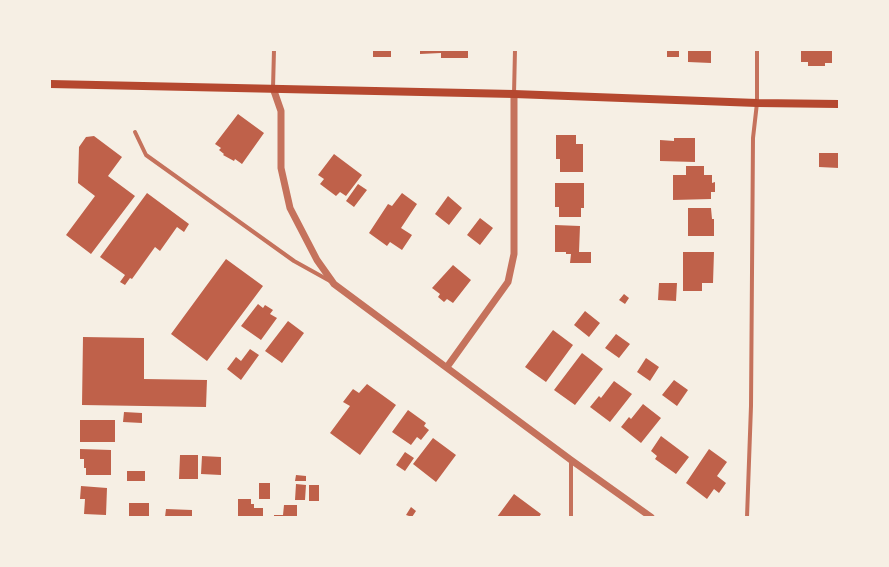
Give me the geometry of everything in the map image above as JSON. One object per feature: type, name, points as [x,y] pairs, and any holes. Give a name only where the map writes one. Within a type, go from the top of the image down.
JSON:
[{"type":"main road","points":[[50,84],[514,94],[757,103],[839,104]]},
{"type":"street","points":[[274,50],[273,88],[281,111],[281,168],[290,208],[316,260],[334,284]]},
{"type":"street","points":[[447,367],[508,282],[514,254],[515,50]]},
{"type":"street","points":[[747,517],[751,406],[753,138],[757,103],[757,50]]},
{"type":"street","points":[[135,132],[146,155],[294,261],[334,284],[571,460],[651,517]]},
{"type":"street","points":[[571,460],[571,517]]},
{"type":"building","points":[[373,50],[391,50],[391,57],[373,57]]},
{"type":"building","points":[[420,50],[468,50],[468,58],[441,58],[441,53],[420,54]]},
{"type":"building","points":[[667,50],[679,50],[679,57],[667,57]]},
{"type":"building","points":[[688,50],[711,50],[711,63],[688,62]]},
{"type":"building","points":[[801,50],[832,50],[832,63],[825,63],[825,66],[808,66],[808,62],[801,62]]},
{"type":"building","points":[[238,114],[264,133],[242,164],[235,159],[234,161],[223,155],[224,154],[219,150],[221,148],[215,144]]},
{"type":"building","points":[[556,135],[576,135],[576,144],[583,144],[583,172],[560,172],[560,159],[556,159]]},
{"type":"building","points":[[94,136],[122,157],[108,176],[135,196],[91,254],[66,235],[95,196],[78,183],[79,147],[86,137]]},
{"type":"building","points":[[674,138],[695,138],[695,162],[660,161],[660,140],[674,141]]},
{"type":"building","points":[[819,153],[839,153],[839,168],[819,167]]},
{"type":"building","points":[[334,154],[362,175],[346,196],[340,192],[336,196],[320,184],[324,179],[318,175]]},
{"type":"building","points":[[686,166],[704,166],[704,175],[712,175],[712,183],[715,182],[715,192],[711,192],[711,199],[673,200],[673,175],[686,175]]},
{"type":"building","points":[[555,183],[584,183],[584,208],[581,208],[581,217],[559,217],[559,207],[555,207]]},
{"type":"building","points":[[358,184],[367,190],[354,207],[346,201]]},
{"type":"building","points":[[147,193],[189,224],[184,232],[177,227],[160,251],[155,247],[132,279],[130,278],[125,285],[120,282],[125,275],[100,257]]},
{"type":"building","points":[[402,193],[417,204],[401,228],[412,235],[402,250],[390,242],[387,246],[369,233],[388,204],[392,206]]},
{"type":"building","points":[[448,196],[462,208],[449,225],[435,214]]},
{"type":"building","points":[[688,208],[711,208],[712,219],[714,219],[714,236],[688,236]]},
{"type":"building","points":[[480,218],[493,228],[480,245],[467,235]]},
{"type":"building","points":[[555,225],[580,226],[579,252],[591,252],[591,263],[570,263],[571,254],[566,254],[566,252],[555,252]]},
{"type":"building","points":[[683,252],[714,252],[713,283],[702,283],[702,291],[683,291]]},
{"type":"building","points":[[226,259],[263,286],[207,361],[171,334]]},
{"type":"building","points":[[453,265],[471,280],[453,303],[447,299],[444,302],[438,297],[440,294],[432,288]]},
{"type":"building","points":[[659,283],[677,283],[676,301],[658,300]]},
{"type":"building","points":[[624,294],[629,298],[625,304],[619,300]]},
{"type":"building","points":[[258,304],[263,308],[265,305],[273,310],[270,314],[277,318],[261,340],[241,326]]},
{"type":"building","points":[[585,311],[600,323],[589,337],[574,325]]},
{"type":"building","points":[[288,321],[304,333],[282,363],[265,351]]},
{"type":"building","points":[[553,330],[573,345],[546,382],[525,367]]},
{"type":"building","points":[[616,334],[630,344],[619,358],[605,348]]},
{"type":"building","points":[[83,337],[144,338],[144,379],[207,380],[206,407],[82,405]]},
{"type":"building","points":[[250,349],[259,355],[241,380],[227,369],[236,357],[241,361]]},
{"type":"building","points":[[582,353],[603,369],[575,405],[554,390]]},
{"type":"building","points":[[646,358],[659,367],[650,381],[637,372]]},
{"type":"building","points":[[674,380],[688,390],[677,406],[662,395]]},
{"type":"building","points":[[614,381],[632,394],[610,422],[590,407],[599,396],[601,398]]},
{"type":"building","points":[[367,384],[396,405],[360,455],[330,433],[350,406],[343,402],[353,389],[359,393]]},
{"type":"building","points":[[643,404],[661,418],[641,443],[621,427],[629,417],[631,419]]},
{"type":"building","points":[[408,410],[426,423],[424,426],[429,430],[421,440],[417,437],[411,445],[392,432]]},
{"type":"building","points":[[124,412],[142,413],[142,423],[123,422]]},
{"type":"building","points":[[80,420],[115,420],[115,442],[80,442]]},
{"type":"building","points":[[661,436],[689,457],[676,474],[655,459],[657,456],[651,451]]},
{"type":"building","points":[[433,438],[456,455],[436,482],[413,464]]},
{"type":"building","points":[[80,449],[111,450],[111,475],[86,475],[84,459],[80,459]]},
{"type":"building","points":[[709,449],[727,462],[717,476],[726,483],[719,493],[714,489],[707,499],[686,483]]},
{"type":"building","points":[[405,452],[414,458],[405,471],[396,465]]},
{"type":"building","points":[[180,455],[198,455],[198,479],[179,479]]},
{"type":"building","points":[[202,456],[221,457],[221,475],[201,474]]},
{"type":"building","points":[[127,471],[145,471],[145,481],[127,481]]},
{"type":"building","points":[[296,475],[306,476],[306,481],[295,481]]},
{"type":"building","points":[[259,483],[270,483],[270,499],[259,499]]},
{"type":"building","points":[[296,484],[306,485],[305,500],[295,500]]},
{"type":"building","points":[[309,485],[319,485],[319,501],[309,501]]},
{"type":"building","points":[[81,486],[107,488],[106,515],[84,514],[85,499],[80,499]]},
{"type":"building","points":[[514,494],[541,514],[539,517],[497,517]]},
{"type":"building","points":[[238,499],[251,499],[251,504],[254,504],[254,508],[263,508],[263,517],[238,517]]},
{"type":"building","points":[[129,503],[149,503],[149,517],[129,517]]},
{"type":"building","points":[[284,505],[297,505],[297,517],[274,517],[274,515],[283,515]]},
{"type":"building","points":[[411,507],[416,511],[412,517],[406,515]]},
{"type":"building","points":[[166,509],[192,510],[192,517],[165,517]]}]
